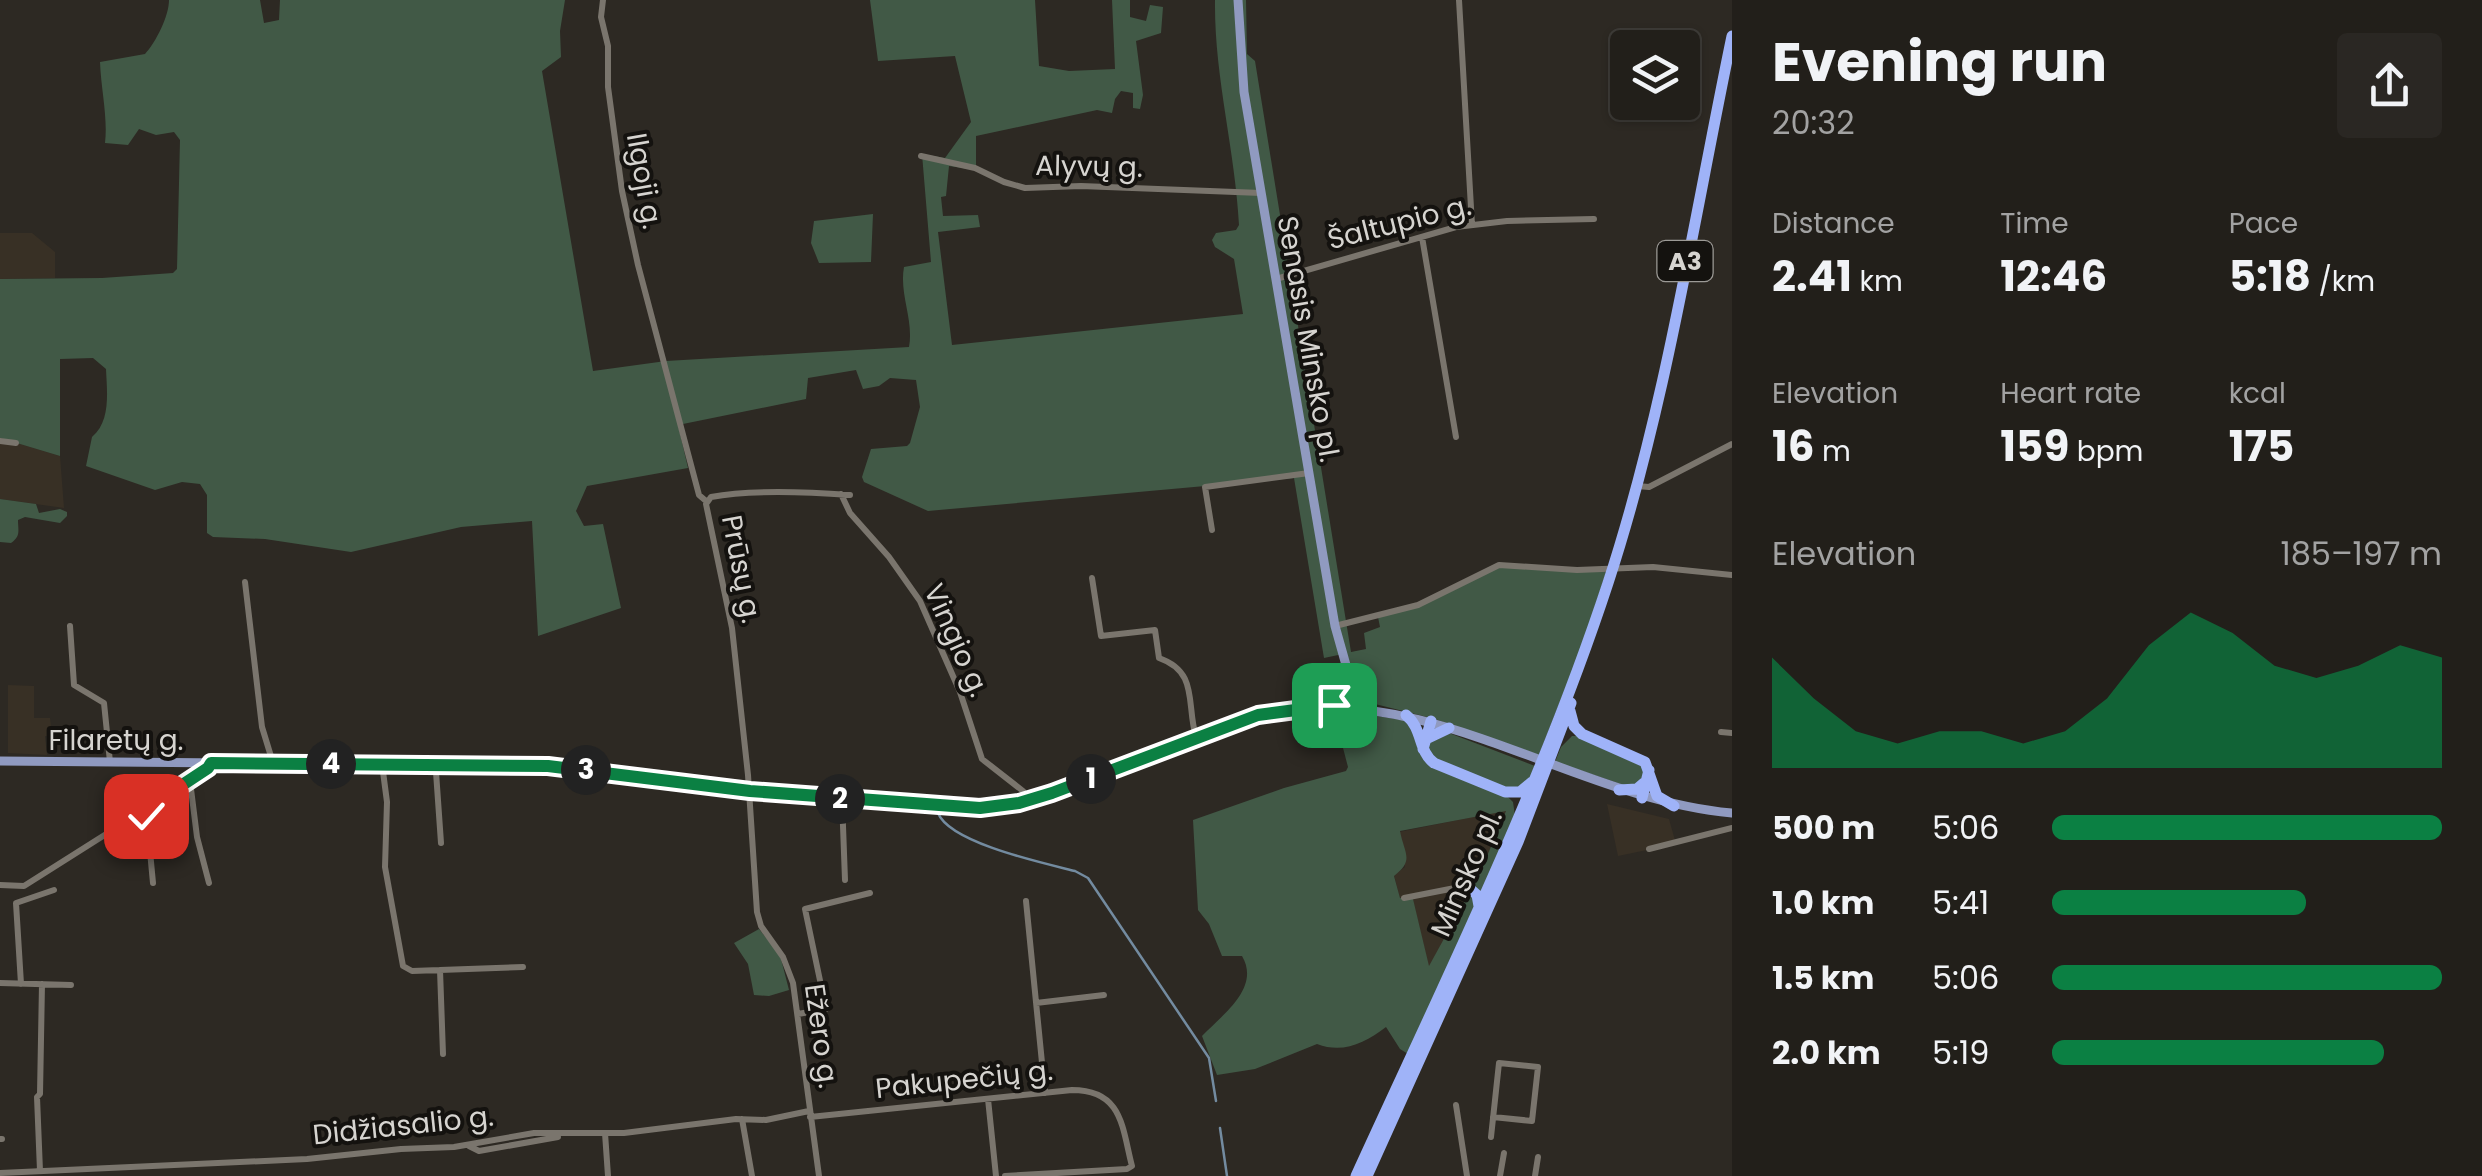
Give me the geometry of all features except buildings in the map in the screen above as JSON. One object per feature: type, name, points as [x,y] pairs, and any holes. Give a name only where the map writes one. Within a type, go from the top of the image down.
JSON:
[{"type":"highway","name":"Minsko pl.","points":[[1368,1176],[1518,842],[1570,706],[1636,486],[1732,36]]},
{"type":"highway","name":"Minsko pl.","points":[[1356,1176],[1518,817],[1608,584]]},
{"type":"highway","points":[[1570,706],[1572,721],[1582,734],[1634,754],[1644,762],[1657,796],[1674,806]]},
{"type":"highway","points":[[1406,715],[1418,727],[1434,763],[1505,792],[1516,802],[1518,817]]},
{"type":"highway","points":[[1425,743],[1431,722]]},
{"type":"highway","points":[[1425,743],[1449,728]]},
{"type":"highway","points":[[1556,749],[1567,737],[1582,734]]},
{"type":"highway","points":[[1619,790],[1637,788],[1648,776]]},
{"type":"highway","points":[[1642,798],[1648,776]]},
{"type":"highway","points":[[1505,792],[1520,792],[1532,782]]},
{"type":"highway","points":[[1467,886],[1490,880]]},
{"type":"highway","points":[[1467,886],[1476,892],[1479,906]]},
{"type":"main road","name":"Senasis Minsko pl.","points":[[1238,0],[1240,62],[1335,626],[1354,707]]},
{"type":"main road","points":[[1328,707],[1345,700],[1351,689],[1375,709]]},
{"type":"main road","name":"Filaretų g.","points":[[0,761],[548,766],[750,791],[966,809],[1030,800],[1258,715],[1354,707],[1431,722],[1642,798],[1732,814]]},
{"type":"street","name":"Ilgoji g.","points":[[603,0],[608,87],[622,191],[693,476],[699,495],[706,501]]},
{"type":"street","points":[[1459,0],[1472,224]]},
{"type":"street","name":"Alyvų g.","points":[[921,156],[974,168],[1025,188],[1081,186],[1262,193]]},
{"type":"street","name":"Šaltupio g.","points":[[1276,279],[1472,224],[1594,219]]},
{"type":"street","points":[[1422,237],[1456,437]]},
{"type":"street","points":[[0,441],[16,444]]},
{"type":"street","points":[[1636,486],[1648,487],[1732,444]]},
{"type":"street","points":[[1212,530],[1205,487],[1309,473]]},
{"type":"street","name":"Prūsų g.","points":[[750,791],[732,628],[706,501],[736,494],[850,495]]},
{"type":"street","name":"Vingio g.","points":[[841,494],[850,513],[920,602],[960,692],[982,759],[1023,790],[1030,800]]},
{"type":"street","points":[[1335,626],[1418,605],[1495,566],[1653,567],[1732,576]]},
{"type":"street","points":[[1092,578],[1100,635],[1155,630],[1159,658],[1175,664],[1187,684],[1196,738]]},
{"type":"street","points":[[245,582],[260,716],[273,764]]},
{"type":"street","points":[[70,626],[74,685],[104,703],[110,762]]},
{"type":"street","points":[[1721,732],[1732,733]]},
{"type":"street","points":[[0,885],[24,886],[211,763]]},
{"type":"street","points":[[382,764],[387,802],[385,867],[402,963],[407,970],[523,967]]},
{"type":"street","points":[[442,842],[436,772],[443,770],[444,765]]},
{"type":"street","points":[[190,780],[197,838],[209,883]]},
{"type":"street","name":"Ežero g.","points":[[750,791],[758,918],[779,948],[790,973],[820,1176]]},
{"type":"street","points":[[842,799],[845,880]]},
{"type":"street","points":[[146,809],[154,883]]},
{"type":"street","points":[[1649,849],[1732,828]]},
{"type":"street","points":[[1404,898],[1467,886]]},
{"type":"street","points":[[16,887],[20,984]]},
{"type":"street","points":[[16,904],[54,890]]},
{"type":"street","points":[[798,1014],[826,1008],[805,909],[870,893]]},
{"type":"street","points":[[1026,900],[1044,1093]]},
{"type":"street","points":[[440,970],[443,1054]]},
{"type":"street","points":[[0,984],[72,985]]},
{"type":"street","points":[[42,984],[37,1098],[43,1173]]},
{"type":"street","points":[[1036,1003],[1104,996]]},
{"type":"street","points":[[1492,1137],[1499,1063],[1538,1067],[1532,1122],[1494,1117]]},
{"type":"street","name":"Pakupečių g.","points":[[810,1114],[1081,1090],[1108,1100],[1115,1107],[1125,1132],[1130,1166],[1005,1176]]},
{"type":"street","points":[[988,1099],[996,1176]]},
{"type":"street","points":[[1456,1105],[1467,1176]]},
{"type":"street","name":"Didžiasalio g.","points":[[0,1173],[308,1159],[469,1145],[534,1133],[606,1134],[810,1114]]},
{"type":"street","points":[[742,1119],[752,1176]]},
{"type":"street","points":[[606,1134],[608,1176]]},
{"type":"street","points":[[1500,1176],[1504,1153]]},
{"type":"street","points":[[1536,1176],[1538,1156]]},
{"type":"shaded area","points":[[0,233],[32,233],[55,252],[55,278],[0,279]]},
{"type":"shaded area","points":[[0,438],[60,456],[64,508],[0,499]]},
{"type":"shaded area","points":[[8,685],[34,686],[34,718],[50,718],[52,736],[45,736],[47,755],[8,753]]},
{"type":"shaded area","points":[[1607,804],[1669,819],[1676,844],[1618,856]]},
{"type":"shaded area","points":[[1507,810],[1479,875],[1429,968],[1413,900],[1400,899],[1394,875],[1405,867],[1399,832]]},
{"type":"green space","points":[[169,0],[260,0],[264,23],[279,20],[280,0],[565,0],[561,57],[542,71],[593,371],[666,361],[909,347],[904,267],[931,262],[922,154],[945,158],[971,122],[955,56],[878,61],[870,0],[1035,0],[1039,66],[1069,71],[1115,69],[1112,0],[1130,0],[1130,17],[1146,21],[1150,5],[1163,7],[1161,33],[1136,41],[1143,95],[1140,109],[1133,108],[1133,93],[1121,91],[1112,113],[1097,110],[976,136],[976,170],[949,166],[946,196],[941,197],[943,216],[978,215],[980,227],[938,232],[952,345],[1243,314],[1234,259],[1215,247],[1212,240],[1216,233],[1236,230],[1239,225],[1218,57],[1215,0],[1246,0],[1247,54],[1255,61],[1351,652],[1366,649],[1364,633],[1380,627],[1378,617],[1409,609],[1502,566],[1606,572],[1539,755],[1435,719],[1363,701],[1343,654],[1324,658],[1294,478],[928,511],[864,482],[871,449],[910,443],[920,407],[916,380],[890,378],[879,386],[863,389],[856,370],[808,378],[806,399],[678,425],[688,468],[587,486],[576,511],[584,526],[603,524],[621,608],[538,636],[532,521],[461,527],[351,552],[265,539],[213,537],[207,533],[207,495],[200,484],[182,482],[155,490],[86,466],[92,437],[102,423],[106,406],[106,369],[93,358],[60,359],[60,456],[0,438],[0,279],[102,278],[173,273],[177,269],[180,140],[174,132],[156,135],[139,129],[128,145],[105,143],[100,62],[145,54],[161,28]]},
{"type":"green space","points":[[873,214],[871,262],[819,263],[811,243],[814,221]]},
{"type":"green space","points":[[0,499],[36,504],[39,513],[60,509],[67,516],[60,523],[25,517],[18,520],[18,533],[11,543],[0,542]]},
{"type":"green space","points":[[1344,711],[1409,721],[1423,757],[1507,796],[1513,802],[1515,816],[1408,1054],[1400,1049],[1386,1027],[1353,1045],[1336,1048],[1317,1044],[1255,1069],[1217,1075],[1202,1036],[1237,1000],[1247,979],[1247,968],[1242,956],[1222,956],[1209,924],[1198,910],[1193,820],[1346,771],[1337,725]],"holes":[[[1506,811],[1479,875],[1429,966],[1413,899],[1400,898],[1394,876],[1406,861],[1400,831]]]},
{"type":"green space","points":[[1449,733],[1535,766],[1529,782],[1517,791],[1441,764],[1428,754],[1428,739]]},
{"type":"green space","points":[[1572,736],[1581,736],[1642,764],[1646,773],[1633,788],[1555,762],[1561,747]]},
{"type":"green space","points":[[759,929],[780,955],[789,990],[769,996],[754,995],[748,964],[734,943]]},
{"type":"waterway","points":[[938,813],[946,824],[978,842],[1088,878],[1209,1058],[1216,1101]]},
{"type":"waterway","points":[[1220,1128],[1227,1176]]},
{"type":"route","points":[[146,816],[146,809],[211,763],[548,766],[750,791],[953,808],[994,807],[1052,793],[1258,715],[1334,705]]}]
